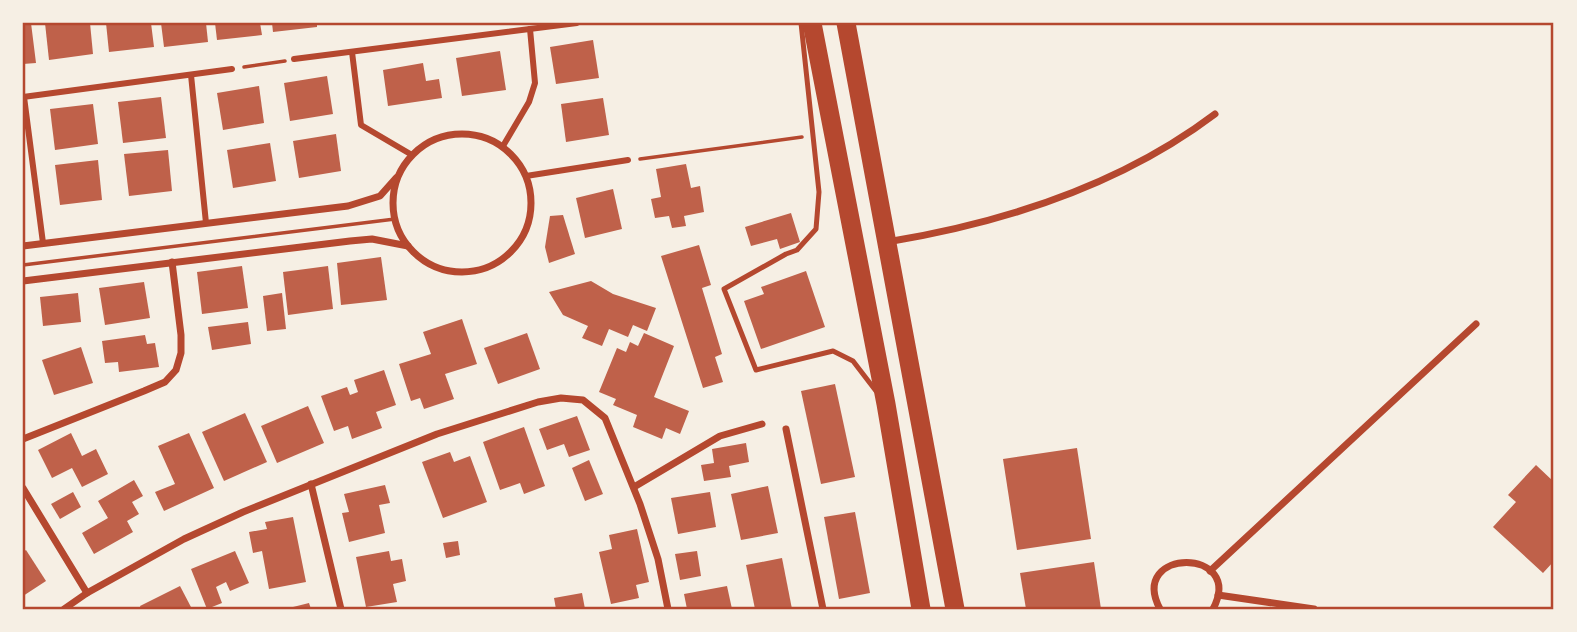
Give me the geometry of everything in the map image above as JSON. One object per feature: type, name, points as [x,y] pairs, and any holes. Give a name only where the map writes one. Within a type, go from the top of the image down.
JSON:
[{"type":"highway","points":[[812,23],[886,404],[921,609]]},
{"type":"highway","points":[[846,23],[955,609]]},
{"type":"street","points":[[294,59],[577,23]]},
{"type":"street","points":[[503,146],[529,102],[535,83],[530,29]]},
{"type":"street","points":[[352,52],[362,125],[412,155]]},
{"type":"street","points":[[43,243],[23,97],[232,69]]},
{"type":"street","points":[[191,75],[206,223]]},
{"type":"street","points":[[887,242],[964,227],[1063,195],[1156,153],[1186,136],[1215,114]]},
{"type":"street","points":[[23,246],[367,202],[380,196],[412,155],[431,141],[455,134],[481,136],[503,146],[520,163],[530,185],[532,209],[526,231],[513,251],[494,265],[470,272],[449,271],[426,262],[408,246],[395,219],[393,198],[398,175]]},
{"type":"street","points":[[526,176],[628,160]]},
{"type":"street","points":[[23,281],[372,239],[408,246]]},
{"type":"street","points":[[23,439],[165,382],[176,370],[181,353],[181,335],[172,262]]},
{"type":"street","points":[[1210,571],[1476,324]]},
{"type":"street","points":[[64,609],[87,593],[184,539],[311,484],[437,434],[538,402],[561,398],[583,400],[605,418],[634,487],[658,559],[668,609]]},
{"type":"street","points":[[634,487],[720,436],[762,424]]},
{"type":"street","points":[[786,429],[823,609]]},
{"type":"street","points":[[311,484],[341,609]]},
{"type":"street","points":[[23,488],[87,593]]},
{"type":"street","points":[[1160,609],[1155,590],[1160,575],[1175,563],[1190,561],[1210,571],[1216,580],[1218,595],[1213,609]]},
{"type":"street","points":[[1218,595],[1314,609]]},
{"type":"lane","points":[[801,23],[819,192],[816,229],[797,250],[724,289],[755,370],[833,351],[853,361],[886,404]]},
{"type":"path","points":[[232,69],[294,59]]},
{"type":"path","points":[[628,160],[813,135]]},
{"type":"path","points":[[23,265],[395,219]]},
{"type":"building","points":[[23,23],[31,23],[36,63],[23,64]]},
{"type":"building","points":[[45,23],[90,23],[93,54],[49,60]]},
{"type":"building","points":[[106,23],[151,23],[154,47],[109,52]]},
{"type":"building","points":[[161,23],[206,23],[208,42],[164,47]]},
{"type":"building","points":[[215,23],[260,23],[262,35],[217,40]]},
{"type":"building","points":[[272,23],[317,23],[317,27],[273,32]]},
{"type":"building","points":[[593,40],[599,78],[556,84],[550,47]]},
{"type":"building","points":[[500,51],[506,90],[462,96],[456,58]]},
{"type":"building","points":[[423,63],[426,81],[439,79],[442,98],[388,106],[383,70]]},
{"type":"building","points":[[327,76],[333,114],[290,121],[284,83]]},
{"type":"building","points":[[259,86],[264,123],[223,130],[217,93]]},
{"type":"building","points":[[161,97],[166,138],[123,143],[118,102]]},
{"type":"building","points":[[603,98],[609,135],[566,142],[561,104]]},
{"type":"building","points":[[93,104],[98,144],[55,150],[50,109]]},
{"type":"building","points":[[336,134],[341,171],[299,178],[293,141]]},
{"type":"building","points":[[270,143],[276,181],[233,188],[227,150]]},
{"type":"building","points":[[168,150],[172,191],[129,196],[124,154]]},
{"type":"building","points":[[98,160],[102,200],[60,205],[55,165]]},
{"type":"building","points":[[686,164],[691,188],[700,186],[704,212],[684,216],[686,226],[672,228],[669,216],[655,218],[651,199],[661,197],[656,169]]},
{"type":"building","points":[[613,189],[622,229],[585,238],[576,198]]},
{"type":"building","points":[[791,213],[800,242],[780,249],[777,239],[751,246],[745,227]]},
{"type":"building","points":[[563,215],[575,254],[549,263],[545,247],[550,216]]},
{"type":"building","points":[[699,245],[711,285],[702,288],[722,354],[715,357],[723,382],[703,388],[661,256]]},
{"type":"building","points":[[381,257],[387,300],[341,305],[337,263]]},
{"type":"building","points":[[242,266],[248,308],[202,314],[197,272]]},
{"type":"building","points":[[328,266],[333,309],[288,315],[283,272]]},
{"type":"building","points":[[806,271],[825,327],[761,349],[744,301],[764,294],[761,287]]},
{"type":"building","points":[[591,281],[613,294],[656,308],[647,331],[633,325],[628,337],[609,329],[602,346],[582,338],[588,326],[563,315],[549,292]]},
{"type":"building","points":[[144,282],[150,318],[105,325],[99,288]]},
{"type":"building","points":[[78,293],[81,322],[43,326],[40,297]]},
{"type":"building","points":[[282,293],[286,329],[267,331],[263,296]]},
{"type":"building","points":[[462,319],[477,364],[445,374],[454,399],[424,409],[420,398],[411,401],[399,364],[431,354],[423,332]]},
{"type":"building","points":[[248,322],[251,344],[212,350],[208,327]]},
{"type":"building","points":[[527,333],[540,369],[498,384],[484,348]]},
{"type":"building","points":[[644,333],[674,346],[654,397],[689,411],[680,434],[666,428],[662,439],[633,427],[637,415],[613,405],[616,399],[599,392],[617,348],[626,352],[630,342],[638,346]]},
{"type":"building","points":[[145,335],[147,344],[155,343],[159,367],[119,372],[118,362],[105,363],[102,341]]},
{"type":"building","points":[[81,347],[93,383],[54,395],[42,360]]},
{"type":"building","points":[[384,370],[396,405],[376,412],[382,428],[352,439],[348,426],[334,431],[321,396],[347,387],[350,395],[358,392],[354,380]]},
{"type":"building","points":[[835,384],[855,477],[821,484],[801,391]]},
{"type":"building","points":[[308,406],[324,443],[277,463],[261,426]]},
{"type":"building","points":[[245,413],[267,462],[224,481],[202,432]]},
{"type":"building","points":[[577,416],[590,450],[569,457],[564,444],[547,450],[539,429]]},
{"type":"building","points":[[524,427],[545,486],[524,494],[520,483],[500,490],[483,442]]},
{"type":"building","points":[[71,433],[82,456],[96,449],[108,474],[82,487],[72,468],[52,478],[38,450]]},
{"type":"building","points":[[189,433],[214,488],[164,511],[155,492],[175,484],[158,446]]},
{"type":"building","points":[[746,443],[749,462],[729,466],[731,477],[704,481],[701,465],[714,463],[712,449]]},
{"type":"building","points":[[1077,448],[1091,539],[1017,550],[1003,459]]},
{"type":"building","points":[[450,452],[454,462],[470,456],[487,502],[443,518],[422,462]]},
{"type":"building","points":[[589,460],[603,494],[585,501],[572,468]]},
{"type":"building","points":[[1536,465],[1554,482],[1554,561],[1543,573],[1493,527],[1516,502],[1508,495]]},
{"type":"building","points":[[134,480],[143,496],[132,502],[139,514],[127,521],[133,532],[94,554],[82,533],[108,518],[98,501]]},
{"type":"building","points":[[385,485],[390,503],[379,505],[385,533],[349,542],[342,513],[349,512],[344,494]]},
{"type":"building","points":[[768,486],[778,533],[741,540],[731,494]]},
{"type":"building","points":[[73,492],[81,507],[60,519],[51,504]]},
{"type":"building","points":[[710,492],[716,527],[678,534],[671,498]]},
{"type":"building","points":[[855,512],[870,593],[839,599],[824,517]]},
{"type":"building","points":[[293,517],[306,582],[269,589],[262,551],[253,553],[249,532],[267,529],[265,522]]},
{"type":"building","points":[[637,529],[649,582],[636,585],[639,598],[611,604],[599,552],[612,549],[609,535]]},
{"type":"building","points":[[458,541],[460,555],[446,558],[443,543]]},
{"type":"building","points":[[26,550],[46,581],[23,596],[23,552]]},
{"type":"building","points":[[235,551],[249,583],[230,591],[226,582],[216,587],[222,603],[207,609],[191,569]]},
{"type":"building","points":[[389,551],[391,561],[402,559],[406,581],[393,584],[397,602],[366,607],[356,557]]},
{"type":"building","points":[[697,551],[701,576],[680,580],[675,554]]},
{"type":"building","points":[[782,558],[792,609],[755,609],[746,565]]},
{"type":"building","points":[[1094,562],[1101,609],[1026,609],[1020,573]]},
{"type":"building","points":[[180,586],[192,609],[141,609],[140,606]]},
{"type":"building","points":[[727,586],[732,609],[687,609],[684,594]]},
{"type":"building","points":[[582,593],[585,609],[556,609],[554,598]]},
{"type":"building","points":[[309,603],[311,609],[289,609],[289,608]]}]
